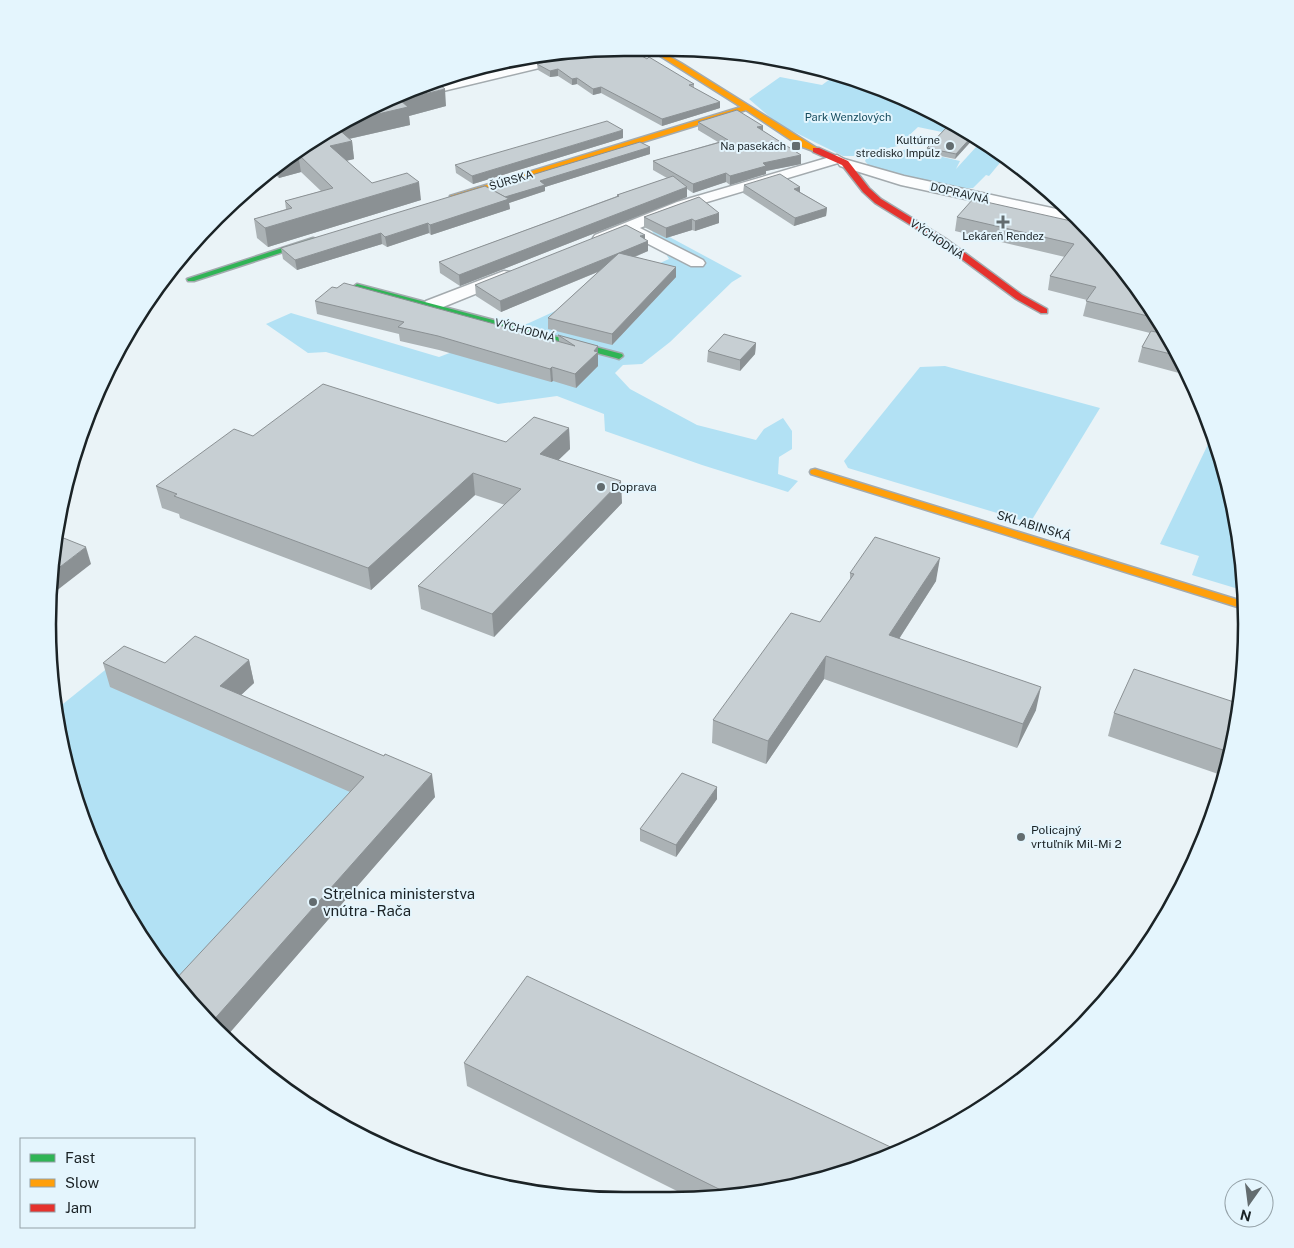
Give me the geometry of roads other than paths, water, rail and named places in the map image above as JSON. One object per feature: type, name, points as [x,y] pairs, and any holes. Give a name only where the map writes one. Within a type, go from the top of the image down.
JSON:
[{"type":"street","name":"VÝCHODNÁ","points":[[665,56],[802,144],[841,161],[878,201],[942,241],[1019,297],[1044,311]]},
{"type":"street","points":[[430,90],[554,61]]},
{"type":"street","name":"ŠÚRSKA","points":[[440,202],[745,108]]},
{"type":"street","points":[[585,244],[682,205],[841,161]]},
{"type":"street","name":"DOPRAVNÁ","points":[[841,161],[901,180],[1063,215]]},
{"type":"street","points":[[627,227],[697,263]]},
{"type":"street","points":[[191,279],[325,238]]},
{"type":"street","points":[[432,305],[515,272]]},
{"type":"street","name":"VÝCHODNÁ","points":[[358,287],[432,305],[619,356]]},
{"type":"street","name":"SKLABINSKÁ","points":[[815,472],[1237,604]]},
{"type":"place","name":"Na pasekách","points":[[796,146]]},
{"type":"place","name":"Kultúrne stredisko Impulz","points":[[950,146]]},
{"type":"place","name":"Lekáreň Rendez","points":[[1003,222]]},
{"type":"place","name":"Doprava","points":[[601,487]]},
{"type":"place","name":"Policajný vrtuľník Mil-Mi 2","points":[[1021,837]]},
{"type":"place","name":"Strelnica ministerstva vnútra - Rača","points":[[313,902]]},
{"type":"park label","name":"Park Wenzlových","points":[[848,117]]}]
